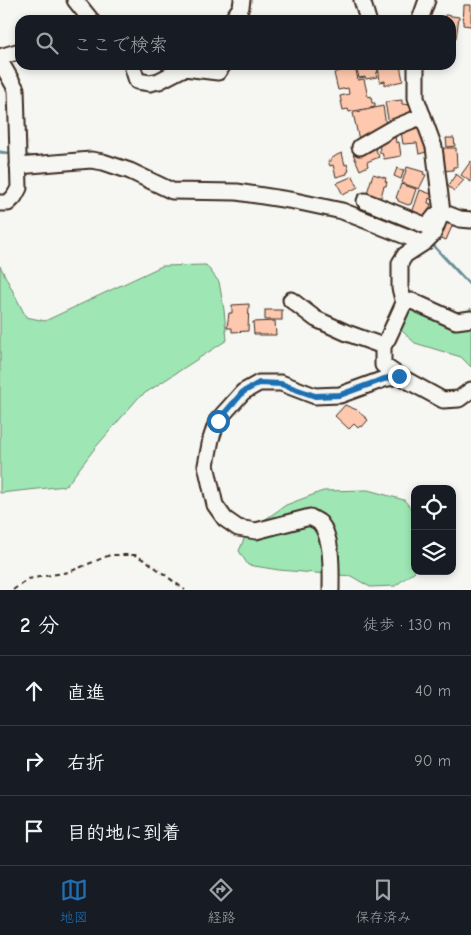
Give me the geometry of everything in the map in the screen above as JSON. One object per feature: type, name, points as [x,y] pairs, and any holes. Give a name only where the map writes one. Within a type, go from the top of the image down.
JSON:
[{"type":"street","points":[[75,0],[87,15]]},
{"type":"street","points":[[235,15],[241,7],[242,0]]},
{"type":"street","points":[[362,0],[366,15]]},
{"type":"street","points":[[422,15],[427,0]]},
{"type":"street","points":[[0,57],[15,52]]},
{"type":"street","points":[[0,61],[16,89],[19,188],[8,204],[0,203]]},
{"type":"street","points":[[134,70],[137,81],[150,82],[159,81],[180,70]]},
{"type":"street","points":[[201,70],[218,72],[219,70]]},
{"type":"street","points":[[416,70],[416,98],[434,147],[442,214],[427,240],[406,255],[400,263],[400,288],[404,303],[383,346],[383,365],[443,400],[459,399],[471,390]]},
{"type":"street","points":[[360,146],[393,128],[423,116]]},
{"type":"street","points":[[18,159],[91,160],[102,162],[130,171],[172,191],[236,192],[295,201],[342,211],[427,240]]},
{"type":"street","points":[[365,201],[427,226],[436,215],[442,214],[471,220]]},
{"type":"street","points":[[291,300],[316,318],[347,333],[383,346]]},
{"type":"street","points":[[404,303],[412,301],[456,321],[471,320]]},
{"type":"street","points":[[331,590],[327,535],[320,522],[310,517],[256,531],[238,528],[225,519],[215,505],[206,465],[210,439],[218,421],[229,406],[243,392],[259,383],[281,384],[315,396],[340,395],[384,379],[399,376]]},
{"type":"path","points":[[13,590],[28,579],[69,572],[110,555],[135,555],[148,562],[186,590]]},
{"type":"green space","points":[[206,265],[219,282],[227,340],[139,397],[95,448],[66,486],[0,493],[0,266],[26,317],[45,321],[162,266]]},
{"type":"green space","points":[[416,307],[453,322],[471,308],[471,367],[461,357],[415,343],[399,328],[405,311]]},
{"type":"green space","points":[[368,490],[404,500],[411,508],[411,574],[395,586],[370,587],[351,576],[279,570],[248,565],[239,551],[247,532],[286,505],[323,491]]},
{"type":"building","points":[[464,5],[471,5],[471,26],[463,25]]},
{"type":"building","points":[[456,17],[459,17],[456,38]]},
{"type":"building","points":[[343,70],[356,70],[358,80],[364,79],[368,97],[371,96],[375,107],[349,112],[348,109],[343,110],[340,96],[349,94],[348,88],[338,90],[334,73]]},
{"type":"building","points":[[357,70],[378,70],[377,77],[359,78]]},
{"type":"building","points":[[379,70],[401,70],[403,81],[385,85],[385,81],[380,82]]},
{"type":"building","points":[[402,100],[402,104],[412,105],[415,114],[389,124],[385,102]]},
{"type":"building","points":[[383,106],[386,125],[359,140],[353,113]]},
{"type":"building","points":[[413,124],[423,127],[426,152],[419,154],[417,143],[403,144],[401,131],[414,128]]},
{"type":"building","points":[[395,135],[396,143],[399,142],[401,156],[384,159],[382,153],[380,153],[379,138]]},
{"type":"building","points":[[446,138],[454,138],[455,146],[447,147]]},
{"type":"building","points":[[374,145],[379,157],[367,162],[368,166],[360,170],[353,154]]},
{"type":"building","points":[[441,148],[456,148],[457,167],[453,167],[453,170],[442,171]]},
{"type":"building","points":[[342,153],[345,165],[347,164],[349,171],[347,174],[336,177],[333,165],[330,166],[328,161]]},
{"type":"building","points":[[471,161],[471,182],[461,175]]},
{"type":"building","points":[[407,167],[424,172],[423,174],[426,175],[419,189],[402,183]]},
{"type":"building","points":[[397,168],[404,170],[401,179],[394,176]]},
{"type":"building","points":[[373,174],[386,178],[386,186],[384,186],[380,200],[366,196]]},
{"type":"building","points":[[456,174],[464,180],[454,191],[448,186]]},
{"type":"building","points":[[353,176],[358,187],[343,195],[337,183]]},
{"type":"building","points":[[401,184],[416,189],[411,204],[408,205],[398,201],[396,198]]},
{"type":"building","points":[[420,190],[434,195],[432,200],[429,198],[428,203],[431,204],[426,218],[412,213]]},
{"type":"building","points":[[444,220],[453,224],[446,240],[437,236]]},
{"type":"building","points":[[249,304],[248,331],[232,332],[232,328],[227,328],[229,313],[232,313],[232,305]]},
{"type":"building","points":[[265,310],[282,310],[282,320],[265,320]]},
{"type":"building","points":[[275,321],[276,335],[254,334],[253,322]]},
{"type":"building","points":[[345,405],[357,410],[368,420],[362,427],[358,428],[354,424],[349,429],[335,416]]},
{"type":"waterway","points":[[0,152],[14,154]]},
{"type":"waterway","points":[[23,155],[39,158]]},
{"type":"waterway","points":[[359,210],[413,231]]},
{"type":"waterway","points":[[431,243],[471,286]]},
{"type":"route","points":[[218,421],[243,392],[259,383],[281,384],[315,396],[340,395],[384,379],[399,376]]}]
